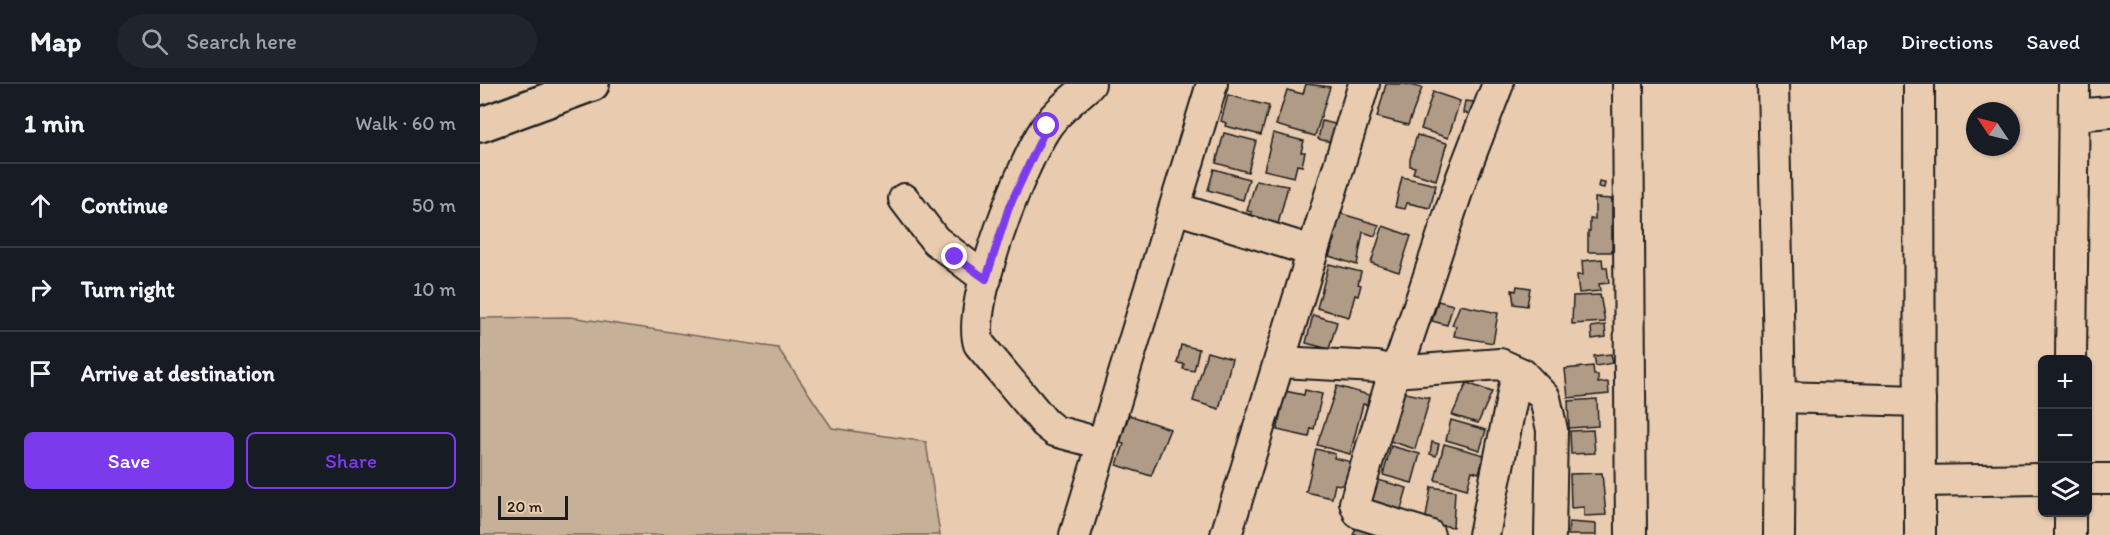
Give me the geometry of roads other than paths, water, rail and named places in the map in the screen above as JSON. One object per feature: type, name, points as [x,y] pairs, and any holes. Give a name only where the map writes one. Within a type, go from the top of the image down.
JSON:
[{"type":"main road","points":[[480,126],[592,84]]},
{"type":"street","points":[[1090,84],[1047,126],[1012,198],[978,304],[976,335],[979,344],[1045,423],[1055,431],[1102,444]]},
{"type":"street","points":[[1075,535],[1212,84]]},
{"type":"street","points":[[1226,535],[1364,84]]},
{"type":"street","points":[[1429,535],[1365,516],[1356,509],[1356,499],[1394,372],[1403,353],[1462,177],[1498,84]]},
{"type":"street","points":[[1628,84],[1631,535]]},
{"type":"street","points":[[1773,84],[1780,397],[1779,535]]},
{"type":"street","points":[[1919,84],[1920,535]]},
{"type":"street","points":[[2071,355],[2074,84]]},
{"type":"street","points":[[2074,115],[2110,112]]},
{"type":"street","points":[[904,199],[935,240],[986,279]]},
{"type":"street","points":[[1175,208],[1312,251]]},
{"type":"street","points":[[1280,362],[1377,367],[1394,372],[1500,364],[1522,374],[1545,398],[1552,430],[1550,535]]},
{"type":"street","points":[[1484,535],[1514,388],[1522,374]]},
{"type":"street","points":[[1780,397],[1920,401]]},
{"type":"street","points":[[1920,481],[2038,479]]},
{"type":"street","points":[[2092,479],[2110,479]]},
{"type":"street","points":[[2070,517],[2070,535]]}]
